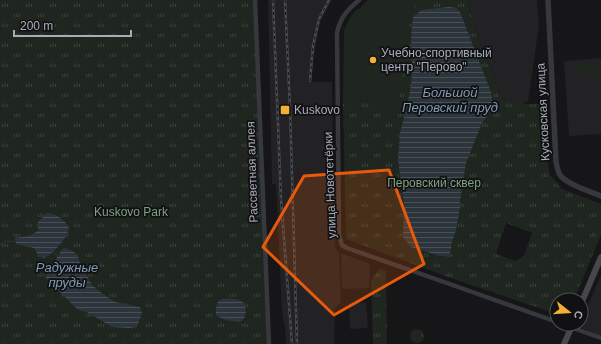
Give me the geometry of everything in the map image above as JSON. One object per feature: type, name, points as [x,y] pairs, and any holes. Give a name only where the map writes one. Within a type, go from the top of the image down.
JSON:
[{"type":"main road","points":[[586,292],[601,257]]},
{"type":"main road","points":[[564,344],[569,332]]},
{"type":"street","name":"Рассветная аллея","points":[[255,0],[269,344]]},
{"type":"street","name":"улица Новотетёрки","points":[[359,0],[340,20],[337,33],[339,228],[342,245],[549,319]]},
{"type":"street","name":"Кусковская улица","points":[[548,0],[556,162],[559,174],[574,185],[601,196]]},
{"type":"street","points":[[586,332],[601,338]]},
{"type":"highlighted area","points":[[389,170],[424,264],[334,315],[263,247],[304,176]]},
{"type":"shaded area","points":[[268,0],[332,0],[320,22],[313,59],[312,82],[332,82],[335,248],[339,253],[341,302],[335,308],[334,344],[286,344],[282,311],[276,184],[272,184]]},
{"type":"shaded area","points":[[467,0],[537,0],[539,25],[528,102],[499,98],[498,88],[479,39]]},
{"type":"shaded area","points":[[601,58],[601,134],[569,136],[564,61]]},
{"type":"shaded area","points":[[341,253],[370,264],[369,288],[342,289]]},
{"type":"shaded area","points":[[601,275],[601,336],[589,331],[589,303]]},
{"type":"shaded area","points":[[366,302],[368,328],[350,329],[349,303]]},
{"type":"green space","name":"Kuskovo Park","points":[[0,0],[253,0],[268,344],[0,344]]},
{"type":"green space","name":"Учебно-спортивный центр \"Перово\"","points":[[368,0],[424,0],[402,83],[397,108],[374,106],[371,101],[343,100],[344,30],[355,11]]},
{"type":"green space","name":"Перовский сквер","points":[[424,0],[467,0],[479,39],[498,88],[499,98],[525,101],[524,104],[543,104],[549,174],[562,189],[601,204],[601,235],[577,292],[549,292],[549,311],[445,276],[346,239],[343,100],[371,101],[375,106],[397,108],[402,83],[406,11]],"holes":[[[506,223],[532,233],[524,256],[516,261],[496,254]]]},
{"type":"green space","points":[[598,63],[599,73],[577,75],[576,65]]},
{"type":"green space","points":[[379,269],[386,271],[387,344],[373,344],[371,280]]},
{"type":"green space","points":[[417,329],[422,331],[424,336],[422,341],[417,343],[412,341],[410,336],[412,331]]},
{"type":"water","name":"Большой Перовский пруд","points":[[449,7],[456,8],[460,12],[491,92],[493,106],[482,123],[466,163],[460,208],[450,254],[447,256],[440,256],[411,247],[403,237],[404,204],[398,160],[400,133],[411,86],[411,38],[413,17],[421,10]]},
{"type":"water","name":"Радужные пруды","points":[[47,213],[60,217],[69,227],[67,235],[59,246],[43,258],[34,248],[16,244],[15,238],[33,234],[39,230],[37,226],[38,222]]},
{"type":"water","name":"Радужные пруды","points":[[64,248],[77,254],[92,285],[103,294],[115,302],[140,307],[142,313],[137,327],[112,327],[87,312],[78,310],[45,277]]},
{"type":"water","points":[[222,299],[239,300],[245,305],[245,316],[241,321],[239,322],[224,319],[216,315],[218,301]]},
{"type":"waterway","points":[[0,245],[3,242],[15,241]]},
{"type":"waterway","points":[[53,251],[57,256]]},
{"type":"railway","points":[[273,0],[281,199],[292,344]]},
{"type":"railway","points":[[285,0],[290,108],[297,344]]},
{"type":"railway","points":[[310,81],[313,46],[319,19],[329,0]]},
{"type":"place","name":"Учебно-спортивный центр \"Перово\"","points":[[373,60]]},
{"type":"place","name":"Kuskovo","points":[[285,110]]}]
